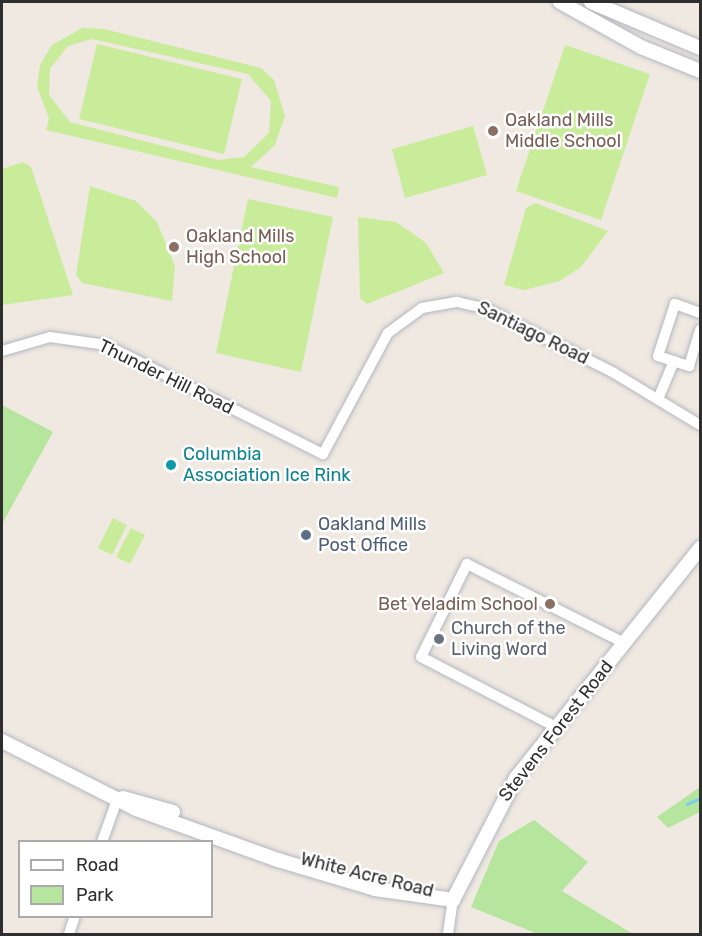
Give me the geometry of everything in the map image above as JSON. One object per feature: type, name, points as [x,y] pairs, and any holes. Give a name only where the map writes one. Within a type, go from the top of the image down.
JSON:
[{"type":"street","points":[[560,2],[613,33],[700,71]]},
{"type":"street","points":[[591,2],[700,48]]},
{"type":"street","name":"Santiago Road","points":[[323,454],[388,333],[410,315],[440,303],[487,309],[658,399],[700,426]]},
{"type":"street","points":[[700,312],[675,304],[658,356],[689,366],[700,330]]},
{"type":"street","name":"Thunder Hill Road","points":[[2,351],[50,337],[106,345],[323,454]]},
{"type":"street","points":[[658,399],[674,361]]},
{"type":"street","name":"Stevens Forest Road","points":[[448,934],[453,900],[499,805],[556,727],[700,548]]},
{"type":"street","points":[[556,727],[421,657],[467,564],[624,643]]},
{"type":"street","name":"White Acre Road","points":[[2,741],[63,776],[118,797],[140,800],[346,874],[453,900]]},
{"type":"street","points":[[103,840],[118,797]]},
{"type":"street","points":[[69,934],[74,918]]},
{"type":"green space","points":[[82,28],[104,29],[261,68],[274,80],[285,116],[275,145],[251,167],[339,187],[337,198],[46,130],[49,118],[37,87],[40,65],[52,45]],"holes":[[[92,39],[248,74],[271,101],[269,133],[244,157],[218,160],[70,122],[49,95],[50,69],[68,46]]]},
{"type":"green space","points":[[97,44],[242,79],[224,154],[79,119]]},
{"type":"green space","points":[[565,45],[650,74],[601,220],[516,191]]},
{"type":"green space","points":[[473,126],[487,175],[405,198],[392,149]]},
{"type":"green space","points":[[23,162],[31,167],[73,295],[2,305],[2,169]]},
{"type":"green space","points":[[90,186],[136,201],[157,222],[175,266],[172,301],[82,283],[76,275]]},
{"type":"green space","points":[[248,199],[333,217],[301,372],[216,353]]},
{"type":"green space","points":[[535,203],[608,231],[581,267],[560,281],[524,290],[504,285],[526,208]]},
{"type":"green space","points":[[358,217],[396,222],[426,243],[444,273],[367,304],[360,298]]},
{"type":"green space","points":[[2,405],[53,432],[2,524]]},
{"type":"green space","points":[[113,518],[127,525],[112,555],[98,548]]},
{"type":"green space","points":[[131,528],[145,535],[130,564],[116,557]]},
{"type":"green space","points":[[700,787],[700,812],[668,828],[657,817]]},
{"type":"green space","points":[[534,820],[588,862],[562,891],[633,934],[538,934],[471,907],[499,841]]},
{"type":"waterway","points":[[687,804],[700,798]]},
{"type":"place","name":"Oakland Mills Middle School","points":[[493,131]]},
{"type":"place","name":"Oakland Mills High School","points":[[174,247]]},
{"type":"place","name":"Columbia Association Ice Rink","points":[[171,465]]},
{"type":"place","name":"Oakland Mills Post Office","points":[[306,535]]},
{"type":"place","name":"Bet Yeladim School","points":[[550,604]]},
{"type":"place","name":"Church of the Living Word","points":[[439,639]]}]
